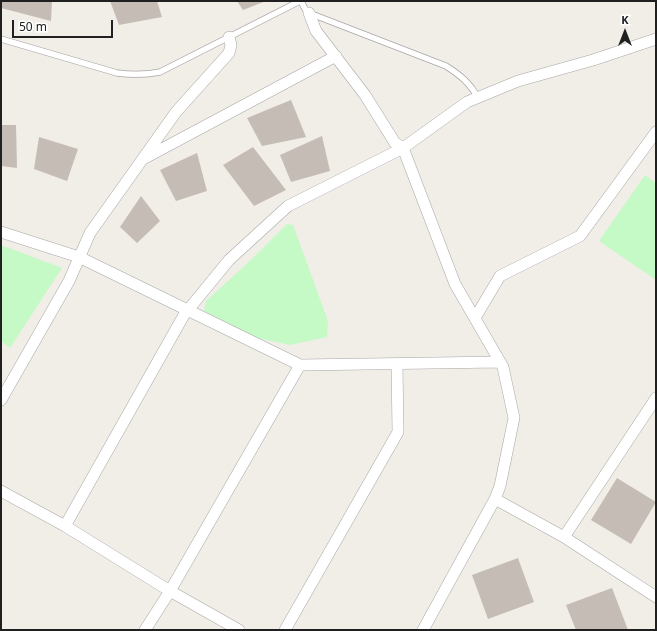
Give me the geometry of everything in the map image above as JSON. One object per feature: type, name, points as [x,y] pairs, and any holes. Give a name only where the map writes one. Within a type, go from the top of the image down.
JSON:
[{"type":"street","points":[[309,14],[316,31],[365,95],[395,143],[403,148],[455,284],[503,367],[514,418],[500,486],[495,499],[423,630]]},
{"type":"street","points":[[1,400],[69,281],[90,233],[176,112],[229,53],[231,45],[228,36]]},
{"type":"street","points":[[65,526],[188,310],[229,260],[288,206],[403,148],[467,102],[518,80],[593,60],[656,39]]},
{"type":"street","points":[[142,159],[336,56]]},
{"type":"street","points":[[475,318],[500,276],[580,236],[656,132]]},
{"type":"street","points":[[1,232],[80,257],[300,365],[500,362]]},
{"type":"street","points":[[285,630],[398,432],[397,364]]},
{"type":"street","points":[[145,630],[170,591],[300,365]]},
{"type":"street","points":[[564,536],[656,398]]},
{"type":"street","points":[[1,491],[65,526],[170,591],[239,630]]},
{"type":"street","points":[[495,499],[564,536],[656,597]]},
{"type":"lane","points":[[1,39],[118,73],[140,75],[160,72],[228,36],[300,1],[309,14],[446,66],[464,78],[473,88],[478,98]]},
{"type":"green space","points":[[645,175],[656,183],[656,280],[599,241]]},
{"type":"green space","points":[[287,224],[293,225],[328,321],[327,337],[290,345],[257,338],[204,311],[206,301],[253,258]]},
{"type":"green space","points":[[1,245],[62,268],[10,348],[1,341]]},
{"type":"building","points":[[1,1],[52,1],[51,21],[1,8]]},
{"type":"building","points":[[110,1],[157,1],[162,17],[119,25]]},
{"type":"building","points":[[237,1],[266,1],[243,10]]},
{"type":"building","points":[[291,100],[306,137],[262,146],[247,118]]},
{"type":"building","points":[[1,125],[16,125],[17,168],[1,166]]},
{"type":"building","points":[[322,136],[330,171],[291,182],[280,155]]},
{"type":"building","points":[[39,137],[78,149],[67,181],[34,169]]},
{"type":"building","points":[[253,147],[286,190],[254,206],[223,165]]},
{"type":"building","points":[[197,153],[207,191],[176,201],[160,170]]},
{"type":"building","points":[[141,196],[160,221],[137,243],[120,227]]},
{"type":"building","points":[[617,478],[656,502],[631,544],[591,520]]},
{"type":"building","points":[[518,558],[534,602],[488,619],[472,575]]},
{"type":"building","points":[[612,588],[628,630],[576,630],[566,605]]}]
